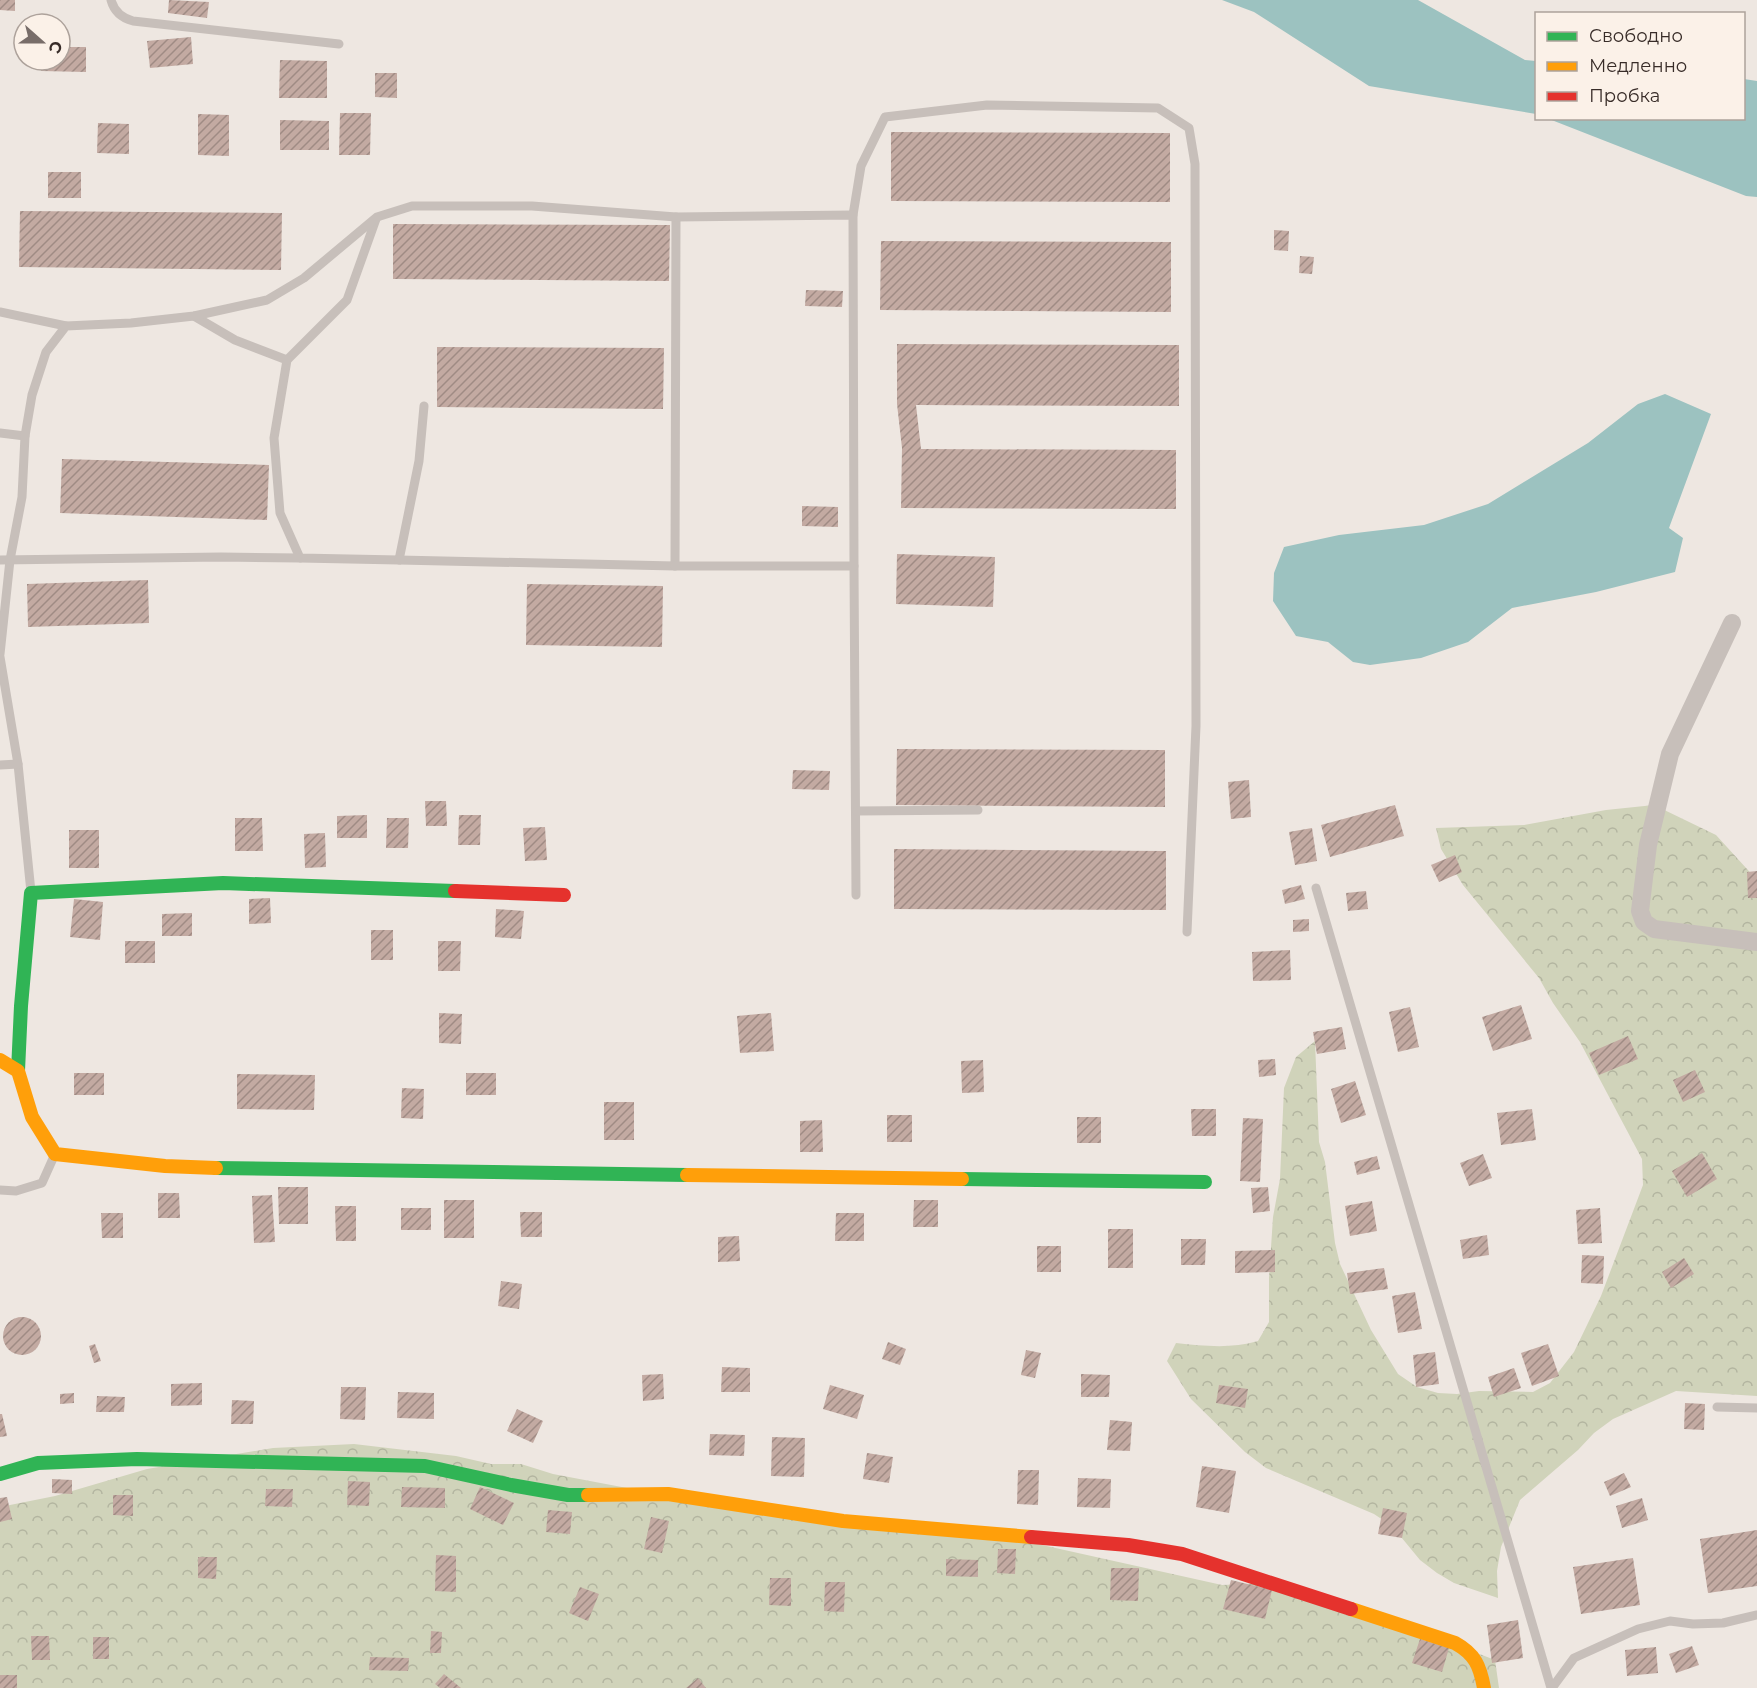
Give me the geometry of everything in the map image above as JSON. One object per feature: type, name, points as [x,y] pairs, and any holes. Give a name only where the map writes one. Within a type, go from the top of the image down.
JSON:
[{"type":"street","points":[[1732,623],[1670,754],[1648,845],[1640,911],[1644,922],[1654,929],[1757,942]]},
{"type":"street","points":[[564,895],[223,883],[32,892],[21,1006],[18,1071],[32,1117],[55,1154],[165,1166],[281,1170],[1205,1182]]},
{"type":"street","points":[[0,1060],[18,1071]]},
{"type":"street","points":[[0,1474],[38,1463],[137,1459],[425,1466],[568,1495],[668,1494],[843,1521],[1128,1545],[1182,1554],[1455,1643],[1470,1651],[1479,1663],[1484,1688]]},
{"type":"lane","points":[[111,0],[120,15],[133,21],[339,44]]},
{"type":"lane","points":[[856,895],[853,215],[861,166],[885,117],[987,105],[1158,108],[1189,128],[1195,164],[1196,726],[1187,932]]},
{"type":"lane","points":[[0,312],[66,326],[131,323],[194,316],[267,300],[304,278],[377,217],[412,206],[532,206],[676,217],[853,215]]},
{"type":"lane","points":[[300,558],[280,513],[274,438],[287,360],[347,300],[377,217]]},
{"type":"lane","points":[[675,566],[676,217]]},
{"type":"lane","points":[[194,316],[235,340],[287,360]]},
{"type":"lane","points":[[32,892],[18,764],[0,655],[5,560],[22,497],[25,436],[32,395],[46,352],[66,326]]},
{"type":"lane","points":[[399,560],[419,460],[424,406]]},
{"type":"lane","points":[[0,433],[25,436]]},
{"type":"lane","points":[[5,560],[221,557],[675,566],[854,566]]},
{"type":"lane","points":[[0,765],[18,764]]},
{"type":"lane","points":[[857,811],[978,810]]},
{"type":"lane","points":[[1316,888],[1552,1688]]},
{"type":"lane","points":[[0,1190],[16,1191],[42,1183],[55,1154]]},
{"type":"lane","points":[[1717,1407],[1757,1408]]},
{"type":"lane","points":[[1552,1688],[1574,1658],[1638,1629],[1670,1621],[1693,1624],[1723,1623],[1757,1615]]},
{"type":"green space","points":[[1654,805],[1716,835],[1757,880],[1757,1396],[1676,1391],[1613,1419],[1594,1433],[1578,1450],[1520,1500],[1501,1547],[1497,1571],[1498,1598],[1454,1583],[1437,1573],[1420,1560],[1392,1526],[1374,1514],[1266,1468],[1245,1452],[1191,1399],[1167,1361],[1176,1343],[1227,1346],[1258,1341],[1269,1322],[1269,1278],[1273,1217],[1280,1179],[1284,1088],[1296,1057],[1315,1041],[1319,1142],[1325,1162],[1335,1243],[1340,1264],[1371,1330],[1398,1374],[1417,1387],[1438,1393],[1533,1392],[1550,1383],[1574,1352],[1601,1296],[1643,1185],[1642,1159],[1580,1042],[1539,978],[1463,885],[1441,849],[1436,828],[1524,825],[1606,810]]},
{"type":"green space","points":[[354,1444],[456,1456],[491,1464],[521,1464],[553,1474],[627,1488],[1033,1543],[1222,1585],[1267,1583],[1337,1599],[1495,1660],[1499,1688],[0,1688],[0,1507],[55,1496],[147,1469],[273,1448]]},
{"type":"water","points":[[1222,0],[1418,0],[1525,60],[1535,61],[1535,114],[1369,86],[1254,12]]},
{"type":"water","points":[[1745,79],[1757,81],[1757,197],[1746,196],[1552,120],[1745,120]]},
{"type":"water","points":[[1665,394],[1711,414],[1669,528],[1683,538],[1675,572],[1596,592],[1512,608],[1468,642],[1421,658],[1370,665],[1353,662],[1328,642],[1296,636],[1273,601],[1274,573],[1284,547],[1339,535],[1424,525],[1488,504],[1588,443],[1638,404]]},
{"type":"building","points":[[0,0],[15,0],[15,11],[0,10]]},
{"type":"building","points":[[169,0],[209,2],[207,18],[168,13]]},
{"type":"building","points":[[191,37],[193,64],[150,68],[147,41]]},
{"type":"building","points":[[72,47],[86,47],[86,72],[72,72]]},
{"type":"building","points":[[280,60],[327,61],[327,98],[279,98]]},
{"type":"building","points":[[375,73],[397,73],[397,98],[375,97]]},
{"type":"building","points":[[340,113],[371,113],[370,155],[339,155]]},
{"type":"building","points":[[198,114],[229,115],[229,156],[198,155]]},
{"type":"building","points":[[280,120],[329,121],[329,150],[280,150]]},
{"type":"building","points":[[98,123],[129,124],[129,154],[97,153]]},
{"type":"building","points":[[891,132],[1170,133],[1170,202],[891,201]]},
{"type":"building","points":[[48,172],[81,172],[81,198],[48,198]]},
{"type":"building","points":[[20,211],[282,213],[281,270],[19,267]]},
{"type":"building","points":[[393,224],[670,225],[669,281],[393,279]]},
{"type":"building","points":[[1274,230],[1289,231],[1288,251],[1274,250]]},
{"type":"building","points":[[881,241],[1171,242],[1171,312],[880,310]]},
{"type":"building","points":[[1300,256],[1314,257],[1312,274],[1299,273]]},
{"type":"building","points":[[806,290],[843,291],[842,307],[805,306]]},
{"type":"building","points":[[897,344],[1179,345],[1179,406],[916,405],[921,449],[1176,450],[1176,509],[901,508],[902,448],[897,404]]},
{"type":"building","points":[[437,347],[664,348],[663,409],[437,407]]},
{"type":"building","points":[[62,459],[269,465],[267,520],[60,513]]},
{"type":"building","points":[[802,506],[838,507],[838,527],[802,526]]},
{"type":"building","points":[[897,554],[995,557],[993,607],[896,604]]},
{"type":"building","points":[[148,580],[149,623],[28,627],[27,584]]},
{"type":"building","points":[[527,584],[663,586],[662,647],[526,645]]},
{"type":"building","points":[[897,749],[1165,750],[1165,807],[896,805]]},
{"type":"building","points":[[793,770],[830,771],[829,790],[792,789]]},
{"type":"building","points":[[1249,780],[1251,817],[1231,819],[1228,782]]},
{"type":"building","points":[[425,801],[446,801],[447,826],[426,826]]},
{"type":"building","points":[[1395,805],[1404,836],[1330,857],[1321,825]]},
{"type":"building","points":[[367,815],[367,838],[337,838],[337,816]]},
{"type":"building","points":[[459,815],[481,815],[480,845],[458,845]]},
{"type":"building","points":[[235,818],[262,818],[263,851],[235,851]]},
{"type":"building","points":[[387,818],[409,818],[408,848],[386,848]]},
{"type":"building","points":[[545,827],[547,860],[525,861],[523,828]]},
{"type":"building","points":[[1312,828],[1317,861],[1295,865],[1289,832]]},
{"type":"building","points":[[69,830],[99,830],[99,868],[69,868]]},
{"type":"building","points":[[325,833],[326,867],[305,868],[304,834]]},
{"type":"building","points":[[894,849],[1166,851],[1166,910],[894,909]]},
{"type":"building","points":[[1455,855],[1462,872],[1439,882],[1431,865]]},
{"type":"building","points":[[1757,871],[1757,898],[1748,898],[1747,872]]},
{"type":"building","points":[[1301,885],[1305,899],[1285,904],[1282,890]]},
{"type":"building","points":[[1366,891],[1368,909],[1348,911],[1346,893]]},
{"type":"building","points":[[270,898],[271,923],[249,924],[249,899]]},
{"type":"building","points":[[74,899],[103,902],[100,940],[70,937]]},
{"type":"building","points":[[496,909],[524,911],[521,939],[495,937]]},
{"type":"building","points":[[192,913],[192,936],[162,936],[162,914]]},
{"type":"building","points":[[1309,919],[1309,931],[1293,932],[1293,920]]},
{"type":"building","points":[[371,930],[393,930],[393,960],[371,960]]},
{"type":"building","points":[[125,941],[155,941],[155,963],[125,963]]},
{"type":"building","points":[[438,941],[461,941],[460,971],[438,971]]},
{"type":"building","points":[[1290,950],[1291,980],[1253,981],[1252,952]]},
{"type":"building","points":[[1521,1005],[1532,1039],[1493,1051],[1482,1017]]},
{"type":"building","points":[[1410,1007],[1419,1047],[1398,1052],[1389,1012]]},
{"type":"building","points":[[439,1013],[462,1014],[461,1044],[439,1043]]},
{"type":"building","points":[[771,1013],[774,1051],[740,1053],[737,1016]]},
{"type":"building","points":[[1342,1027],[1346,1049],[1317,1054],[1313,1032]]},
{"type":"building","points":[[1628,1036],[1638,1059],[1599,1075],[1589,1053]]},
{"type":"building","points":[[1275,1059],[1276,1075],[1259,1077],[1258,1060]]},
{"type":"building","points":[[983,1060],[984,1092],[962,1093],[961,1061]]},
{"type":"building","points":[[1695,1070],[1705,1092],[1683,1102],[1673,1080]]},
{"type":"building","points":[[74,1073],[104,1073],[104,1095],[74,1095]]},
{"type":"building","points":[[466,1073],[496,1073],[496,1095],[466,1095]]},
{"type":"building","points":[[237,1074],[315,1075],[314,1110],[237,1109]]},
{"type":"building","points":[[1355,1081],[1366,1115],[1341,1123],[1331,1089]]},
{"type":"building","points":[[402,1088],[424,1089],[423,1119],[401,1118]]},
{"type":"building","points":[[604,1102],[634,1102],[634,1140],[604,1140]]},
{"type":"building","points":[[1191,1109],[1216,1109],[1216,1136],[1192,1136]]},
{"type":"building","points":[[1532,1109],[1536,1140],[1501,1145],[1497,1113]]},
{"type":"building","points":[[887,1115],[912,1115],[912,1142],[887,1142]]},
{"type":"building","points":[[1077,1117],[1101,1117],[1101,1143],[1077,1143]]},
{"type":"building","points":[[1243,1118],[1263,1119],[1260,1182],[1240,1181]]},
{"type":"building","points":[[822,1120],[823,1152],[800,1152],[800,1121]]},
{"type":"building","points":[[1702,1153],[1717,1179],[1687,1197],[1672,1171]]},
{"type":"building","points":[[1483,1154],[1492,1178],[1469,1186],[1460,1163]]},
{"type":"building","points":[[1377,1156],[1380,1169],[1357,1175],[1354,1162]]},
{"type":"building","points":[[278,1187],[308,1187],[308,1224],[279,1224]]},
{"type":"building","points":[[1268,1187],[1270,1211],[1253,1213],[1251,1188]]},
{"type":"building","points":[[158,1193],[179,1193],[180,1218],[158,1218]]},
{"type":"building","points":[[272,1195],[275,1242],[254,1243],[252,1196]]},
{"type":"building","points":[[444,1200],[474,1200],[474,1238],[444,1238]]},
{"type":"building","points":[[914,1200],[938,1200],[938,1227],[913,1227]]},
{"type":"building","points":[[1372,1201],[1377,1231],[1350,1236],[1345,1206]]},
{"type":"building","points":[[335,1206],[356,1206],[356,1241],[336,1241]]},
{"type":"building","points":[[401,1208],[431,1208],[431,1230],[401,1230]]},
{"type":"building","points":[[1600,1208],[1602,1243],[1578,1244],[1576,1210]]},
{"type":"building","points":[[520,1212],[542,1212],[542,1237],[521,1237]]},
{"type":"building","points":[[101,1213],[123,1213],[123,1238],[102,1238]]},
{"type":"building","points":[[836,1213],[864,1213],[864,1241],[835,1241]]},
{"type":"building","points":[[1108,1229],[1133,1229],[1133,1268],[1108,1268]]},
{"type":"building","points":[[1487,1235],[1489,1255],[1463,1259],[1460,1240]]},
{"type":"building","points":[[739,1236],[740,1261],[718,1262],[718,1237]]},
{"type":"building","points":[[1181,1239],[1206,1239],[1205,1265],[1181,1265]]},
{"type":"building","points":[[1037,1246],[1061,1246],[1061,1272],[1037,1272]]},
{"type":"building","points":[[1275,1250],[1275,1272],[1235,1273],[1235,1251]]},
{"type":"building","points":[[1582,1255],[1604,1256],[1603,1284],[1581,1283]]},
{"type":"building","points":[[1684,1258],[1694,1274],[1671,1288],[1662,1272]]},
{"type":"building","points":[[1384,1268],[1388,1289],[1350,1294],[1347,1273]]},
{"type":"building","points":[[501,1281],[522,1284],[519,1309],[498,1306]]},
{"type":"building","points":[[1415,1292],[1422,1329],[1398,1333],[1392,1296]]},
{"type":"building","points":[[22,1317],[35,1323],[41,1336],[35,1349],[22,1355],[9,1349],[3,1336],[9,1323]]},
{"type":"building","points":[[888,1342],[906,1349],[900,1365],[882,1359]]},
{"type":"building","points":[[95,1344],[101,1361],[94,1363],[89,1346]]},
{"type":"building","points":[[1548,1344],[1559,1376],[1532,1386],[1521,1353]]},
{"type":"building","points":[[1026,1350],[1041,1353],[1035,1378],[1021,1375]]},
{"type":"building","points":[[1435,1352],[1439,1384],[1416,1387],[1413,1355]]},
{"type":"building","points":[[722,1367],[750,1368],[750,1392],[721,1392]]},
{"type":"building","points":[[1514,1368],[1521,1388],[1494,1397],[1488,1377]]},
{"type":"building","points":[[663,1374],[664,1399],[643,1401],[642,1375]]},
{"type":"building","points":[[1081,1374],[1110,1375],[1109,1397],[1081,1397]]},
{"type":"building","points":[[202,1383],[202,1405],[171,1406],[171,1384]]},
{"type":"building","points":[[830,1385],[864,1395],[857,1419],[823,1409]]},
{"type":"building","points":[[1219,1385],[1248,1389],[1245,1408],[1216,1403]]},
{"type":"building","points":[[341,1387],[366,1387],[365,1420],[340,1419]]},
{"type":"building","points":[[398,1392],[434,1393],[434,1419],[397,1418]]},
{"type":"building","points":[[74,1393],[74,1403],[60,1404],[60,1394]]},
{"type":"building","points":[[97,1396],[125,1397],[124,1412],[96,1412]]},
{"type":"building","points":[[232,1400],[254,1401],[253,1424],[231,1424]]},
{"type":"building","points":[[1685,1403],[1705,1404],[1704,1430],[1684,1429]]},
{"type":"building","points":[[517,1409],[543,1421],[533,1443],[507,1431]]},
{"type":"building","points":[[0,1414],[2,1414],[7,1436],[0,1437]]},
{"type":"building","points":[[1110,1420],[1132,1422],[1130,1451],[1107,1450]]},
{"type":"building","points":[[710,1434],[745,1435],[744,1456],[709,1455]]},
{"type":"building","points":[[772,1437],[805,1438],[804,1477],[771,1476]]},
{"type":"building","points":[[867,1453],[893,1457],[889,1483],[863,1479]]},
{"type":"building","points":[[1202,1466],[1236,1471],[1229,1513],[1196,1507]]},
{"type":"building","points":[[1018,1470],[1039,1470],[1038,1505],[1017,1504]]},
{"type":"building","points":[[1624,1473],[1631,1487],[1610,1496],[1604,1482]]},
{"type":"building","points":[[1078,1478],[1111,1479],[1110,1508],[1077,1507]]},
{"type":"building","points":[[52,1479],[72,1480],[72,1494],[52,1493]]},
{"type":"building","points":[[348,1481],[370,1482],[369,1506],[347,1505]]},
{"type":"building","points":[[402,1487],[445,1488],[445,1508],[401,1507]]},
{"type":"building","points":[[480,1487],[514,1503],[503,1525],[470,1509]]},
{"type":"building","points":[[266,1489],[293,1489],[292,1507],[265,1506]]},
{"type":"building","points":[[113,1495],[133,1495],[133,1516],[113,1515]]},
{"type":"building","points":[[7,1497],[12,1519],[0,1522],[0,1498]]},
{"type":"building","points":[[1642,1498],[1648,1520],[1622,1528],[1616,1506]]},
{"type":"building","points":[[1383,1508],[1407,1513],[1402,1538],[1378,1534]]},
{"type":"building","points":[[548,1510],[572,1512],[570,1534],[546,1532]]},
{"type":"building","points":[[651,1517],[669,1521],[662,1553],[644,1549]]},
{"type":"building","points":[[1757,1530],[1757,1586],[1708,1593],[1700,1539]]},
{"type":"building","points":[[998,1549],[1016,1549],[1015,1574],[997,1573]]},
{"type":"building","points":[[436,1555],[456,1556],[456,1592],[435,1591]]},
{"type":"building","points":[[198,1557],[217,1557],[216,1579],[198,1578]]},
{"type":"building","points":[[1633,1558],[1640,1605],[1581,1614],[1573,1567]]},
{"type":"building","points":[[946,1559],[978,1560],[978,1577],[946,1576]]},
{"type":"building","points":[[1111,1568],[1139,1568],[1138,1601],[1110,1600]]},
{"type":"building","points":[[770,1578],[791,1578],[791,1606],[769,1605]]},
{"type":"building","points":[[1231,1580],[1272,1590],[1265,1619],[1223,1609]]},
{"type":"building","points":[[825,1582],[845,1582],[844,1612],[824,1611]]},
{"type":"building","points":[[580,1587],[599,1594],[588,1621],[569,1613]]},
{"type":"building","points":[[1518,1620],[1523,1658],[1492,1663],[1487,1625]]},
{"type":"building","points":[[431,1631],[442,1632],[441,1653],[430,1653]]},
{"type":"building","points":[[31,1636],[49,1636],[50,1660],[32,1660]]},
{"type":"building","points":[[93,1637],[109,1637],[109,1659],[93,1659]]},
{"type":"building","points":[[1420,1639],[1449,1648],[1442,1672],[1412,1663]]},
{"type":"building","points":[[1692,1646],[1699,1665],[1676,1673],[1669,1654]]},
{"type":"building","points":[[1656,1647],[1658,1673],[1627,1676],[1625,1650]]},
{"type":"building","points":[[370,1657],[409,1658],[408,1671],[369,1670]]},
{"type":"building","points":[[444,1674],[461,1688],[440,1688],[435,1684]]},
{"type":"building","points":[[0,1675],[17,1675],[17,1688],[0,1688]]},
{"type":"building","points":[[698,1678],[706,1688],[686,1688]]},
{"type":"traffic: fast","points":[[18,1071],[31,893],[223,883],[455,891]]},
{"type":"traffic: fast","points":[[216,1168],[687,1175]]},
{"type":"traffic: fast","points":[[962,1179],[1205,1182]]},
{"type":"traffic: fast","points":[[0,1474],[38,1463],[137,1459],[425,1466],[511,1485],[568,1495],[588,1495]]},
{"type":"traffic: slow","points":[[0,1060],[18,1071],[32,1117],[55,1154],[165,1166],[216,1168]]},
{"type":"traffic: slow","points":[[687,1175],[962,1179]]},
{"type":"traffic: slow","points":[[588,1495],[668,1494],[843,1521],[1031,1537]]},
{"type":"traffic: slow","points":[[1351,1609],[1455,1643],[1476,1661],[1484,1688]]},
{"type":"traffic: jam","points":[[455,891],[564,895]]},
{"type":"traffic: jam","points":[[1031,1537],[1128,1545],[1182,1554],[1351,1609]]}]
